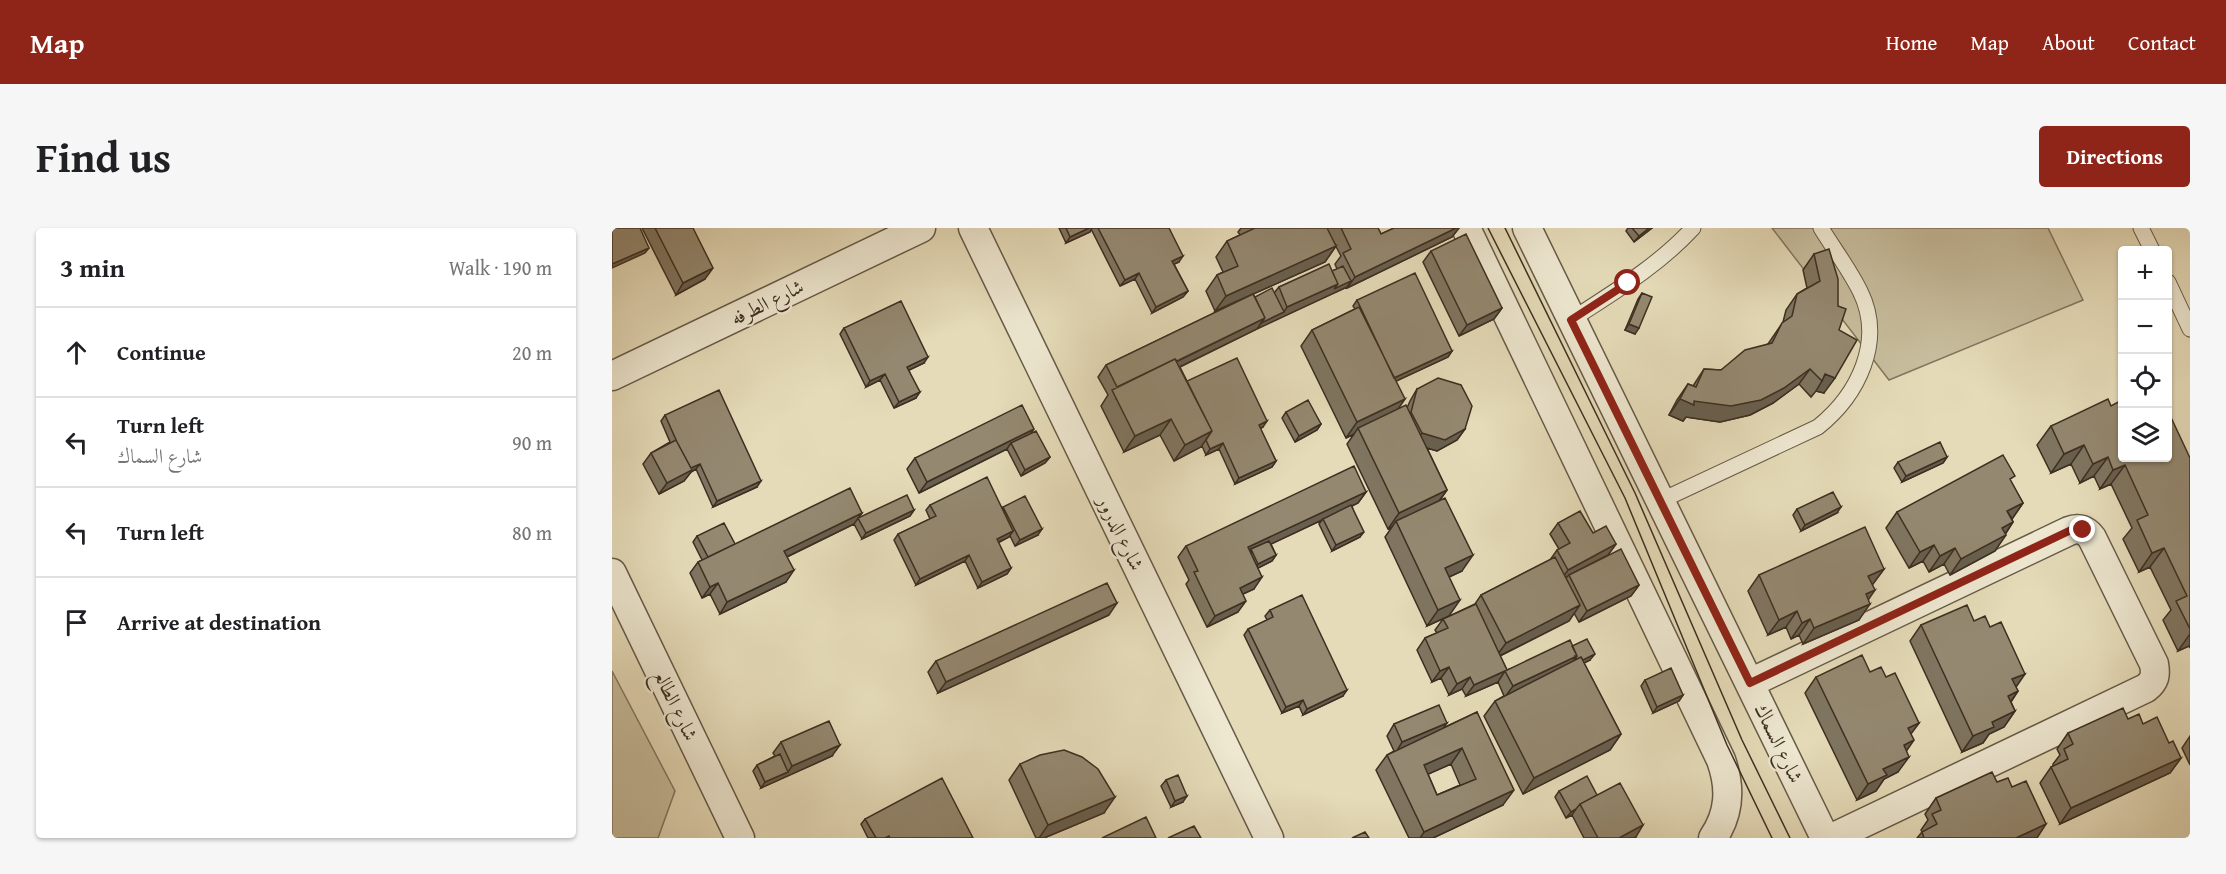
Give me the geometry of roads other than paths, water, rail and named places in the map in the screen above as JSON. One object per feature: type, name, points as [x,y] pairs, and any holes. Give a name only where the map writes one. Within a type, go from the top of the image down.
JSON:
[{"type":"street","name":"شارع الطرفه","points":[[612,376],[921,228]]},
{"type":"street","name":"شارع الدرور","points":[[973,228],[1269,838]]},
{"type":"street","points":[[1466,228],[1720,759],[1729,793],[1720,827],[1713,838]]},
{"type":"street","name":"شارع السماك","points":[[1527,228],[1825,838]]},
{"type":"street","points":[[1750,683],[2075,528],[2083,530],[2092,538],[2154,664],[2156,672],[2151,684],[1832,838]]},
{"type":"street","name":"شارع الطالع","points":[[612,573],[740,838]]},
{"type":"lane","points":[[1571,320],[1660,259],[1693,228]]},
{"type":"lane","points":[[1660,501],[1818,427],[1835,413],[1849,396],[1866,357],[1869,335],[1867,314],[1861,292],[1821,228]]},
{"type":"lane","points":[[2141,228],[2150,246]]},
{"type":"lane","points":[[2172,291],[2190,329]]},
{"type":"tram line","points":[[1488,228],[1625,498],[1727,745],[1772,838]]},
{"type":"tram line","points":[[1505,228],[1635,493],[1742,740],[1790,838]]}]
